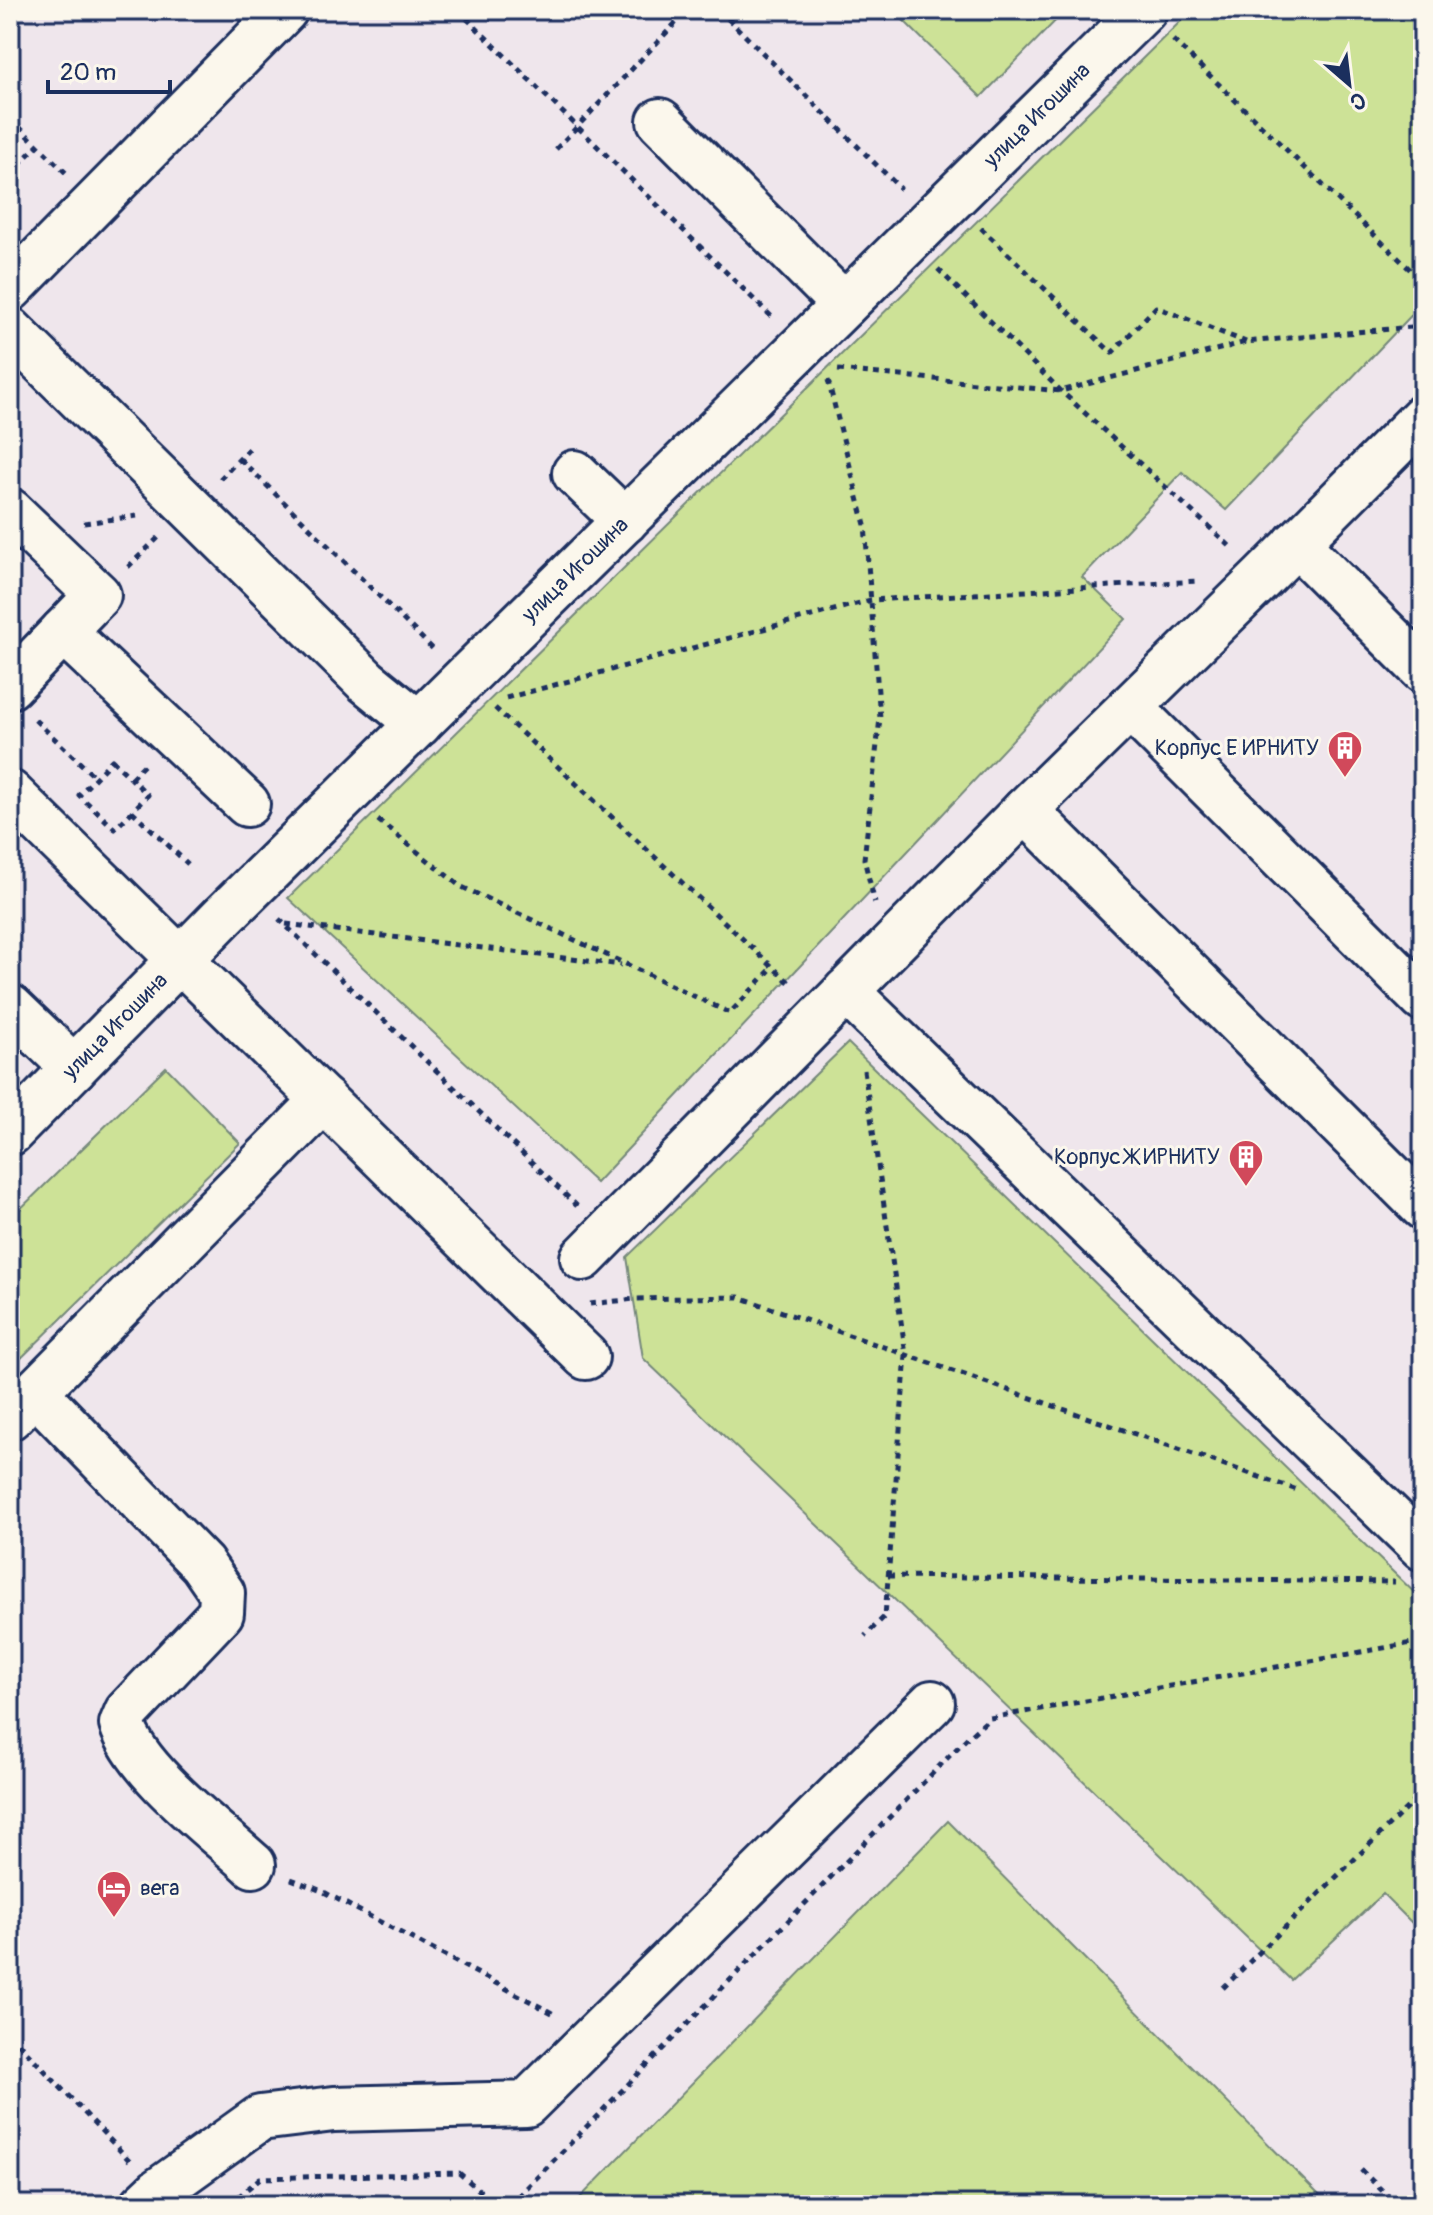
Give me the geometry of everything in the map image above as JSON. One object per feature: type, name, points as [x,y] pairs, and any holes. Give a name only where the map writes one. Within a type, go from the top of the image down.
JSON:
[{"type":"street","points":[[10,289],[285,10]]},
{"type":"street","name":"улица Игошина","points":[[10,1133],[249,890],[844,305],[1149,15]]},
{"type":"street","points":[[660,121],[844,305]]},
{"type":"street","points":[[10,330],[366,681],[419,724]]},
{"type":"street","points":[[595,1246],[1025,810],[1421,422]]},
{"type":"street","points":[[575,473],[625,521]]},
{"type":"street","points":[[20,520],[98,595],[63,631],[21,702]]},
{"type":"street","points":[[1296,543],[1423,670]]},
{"type":"street","points":[[63,631],[247,804]]},
{"type":"street","points":[[1130,707],[1423,999]]},
{"type":"street","points":[[10,793],[586,1357]]},
{"type":"street","points":[[1025,810],[1423,1207]]},
{"type":"street","points":[[846,991],[1415,1565]]},
{"type":"street","points":[[10,1007],[74,1068]]},
{"type":"street","points":[[253,1865],[155,1775],[126,1737],[122,1724],[127,1712],[221,1613],[222,1593],[202,1564],[23,1405],[324,1100]]},
{"type":"street","points":[[150,2198],[260,2118],[334,2109],[526,2104],[932,1703]]},
{"type":"path","points":[[458,10],[762,308]]},
{"type":"path","points":[[556,149],[688,10]]},
{"type":"path","points":[[719,10],[905,192]]},
{"type":"path","points":[[1149,15],[1423,282]]},
{"type":"path","points":[[10,118],[61,168]]},
{"type":"path","points":[[10,173],[38,145]]},
{"type":"path","points":[[974,220],[1112,353],[1156,307],[1246,342]]},
{"type":"path","points":[[929,260],[1061,391],[1263,577]]},
{"type":"path","points":[[876,903],[864,859],[880,718],[865,525],[825,369],[1061,391],[1246,342],[1423,326]]},
{"type":"path","points":[[240,459],[430,646]]},
{"type":"path","points":[[20,520],[190,508]]},
{"type":"path","points":[[505,698],[871,600],[1263,577]]},
{"type":"path","points":[[21,702],[95,777]]},
{"type":"path","points":[[489,703],[804,996],[846,991]]},
{"type":"path","points":[[112,760],[148,795],[115,829],[79,795],[95,777],[112,760]]},
{"type":"path","points":[[346,794],[460,886],[730,1013],[773,967]]},
{"type":"path","points":[[132,811],[188,864]]},
{"type":"path","points":[[249,890],[595,1246]]},
{"type":"path","points":[[285,924],[629,966]]},
{"type":"path","points":[[865,1636],[885,1616],[906,1355],[860,1044],[879,1024]]},
{"type":"path","points":[[585,1304],[635,1299],[739,1297],[1309,1494]]},
{"type":"path","points":[[888,1576],[1415,1565]]},
{"type":"path","points":[[510,2205],[990,1718],[1423,1641]]},
{"type":"path","points":[[1223,1988],[1423,1792]]},
{"type":"path","points":[[253,1865],[322,1891],[650,2062]]},
{"type":"path","points":[[10,2034],[150,2198]]},
{"type":"path","points":[[1361,2170],[1397,2205]]},
{"type":"path","points":[[229,2205],[260,2178],[459,2173],[497,2205]]},
{"type":"shaded area","points":[[10,10],[1423,10],[1423,2205],[10,2205]]},
{"type":"green space","points":[[893,10],[1066,10],[981,97]]},
{"type":"green space","points":[[1192,10],[1423,10],[1423,303],[1226,510],[1182,472],[1082,577],[1126,619],[596,1183],[288,898]]},
{"type":"green space","points":[[848,1043],[1423,1601],[1423,1934],[1383,1894],[1291,1980],[643,1358],[627,1257]]},
{"type":"green space","points":[[166,1067],[240,1143],[10,1369],[10,1219]]},
{"type":"green space","points":[[948,1821],[1329,2205],[573,2205]]},
{"type":"place","name":"Корпус Е ИРНИТУ","points":[[1345,779]]},
{"type":"place","name":"Корпус Ж ИРНИТУ","points":[[1246,1188]]},
{"type":"place","name":"вега","points":[[114,1919]]}]
